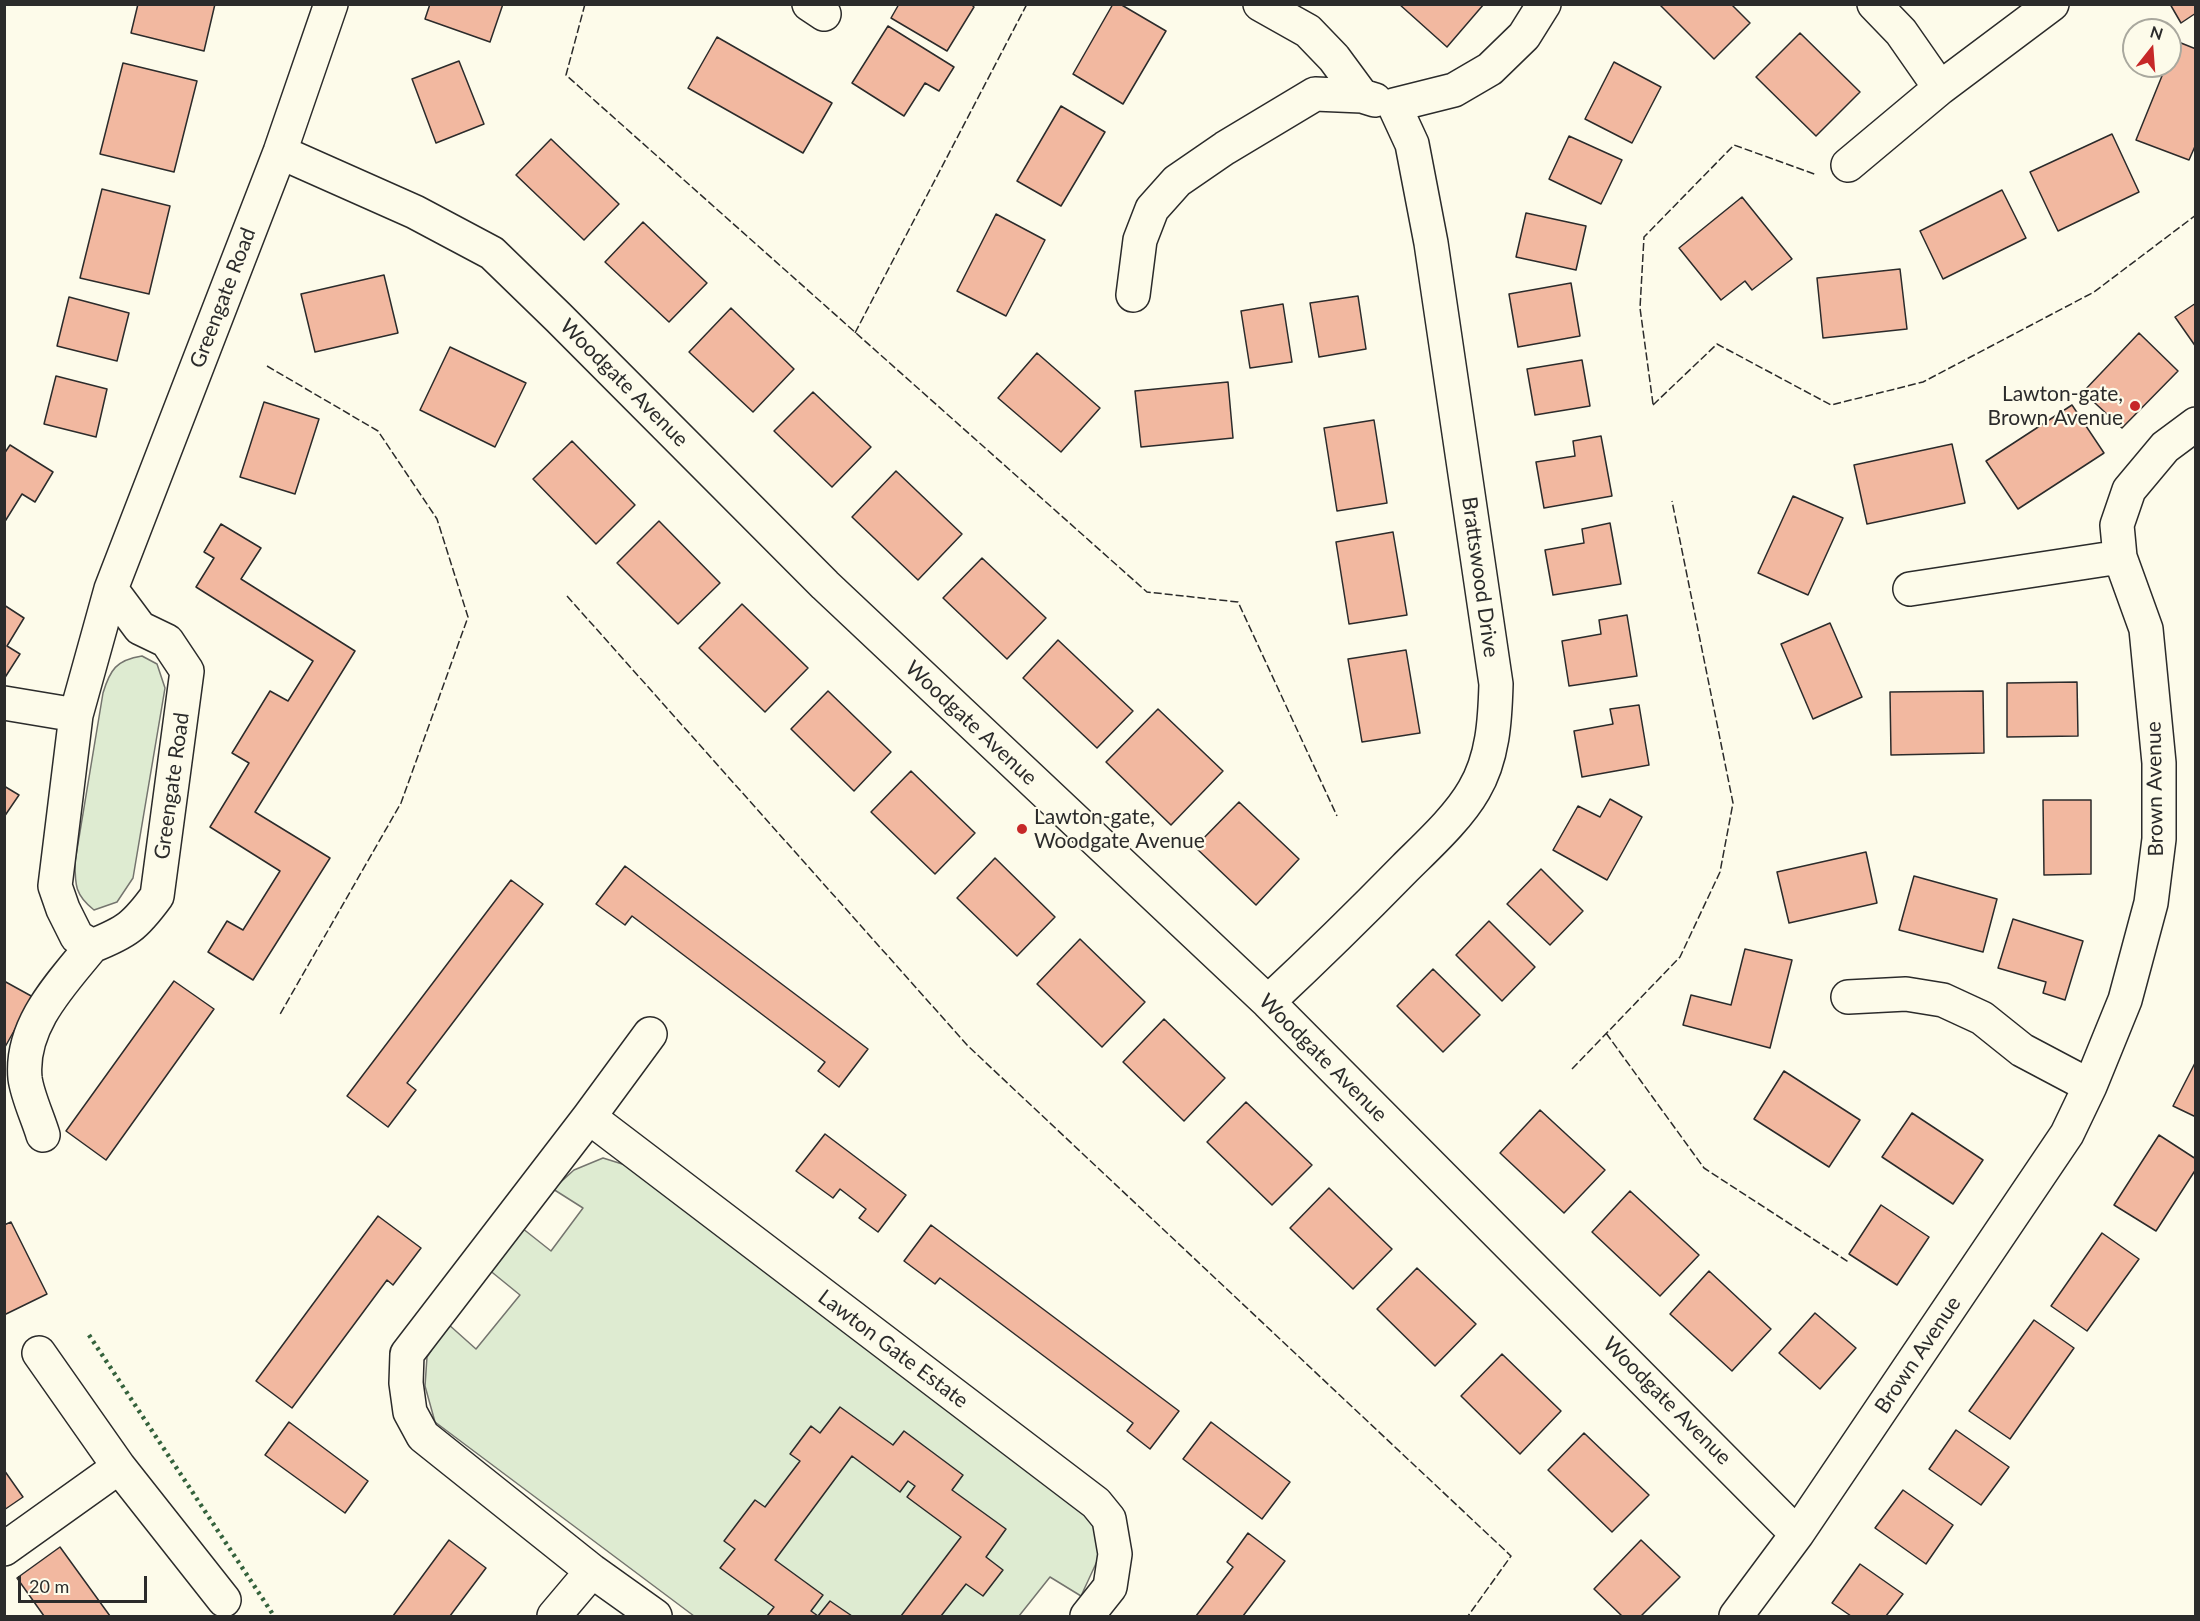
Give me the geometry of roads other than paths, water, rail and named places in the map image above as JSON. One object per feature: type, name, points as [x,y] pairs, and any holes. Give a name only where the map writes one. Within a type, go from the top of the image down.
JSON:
[{"type":"street","name":"Greengate Road","points":[[92,946],[77,937],[63,909],[56,886],[76,715],[111,589],[280,152],[331,4]]},
{"type":"street","points":[[1260,4],[1308,32],[1334,58],[1362,96]]},
{"type":"street","points":[[1133,295],[1140,240],[1152,209],[1177,182],[1225,148],[1315,94],[1362,96],[1394,105],[1454,90],[1490,69],[1524,36],[1544,4]]},
{"type":"street","points":[[1874,4],[1901,32],[1940,88]]},
{"type":"street","points":[[1848,165],[1940,88],[2052,4]]},
{"type":"street","name":"Brattswood Drive","points":[[1268,1002],[1330,944],[1445,828],[1474,790],[1487,759],[1495,724],[1496,684],[1431,243],[1412,144],[1394,105]]},
{"type":"street","name":"Woodgate Avenue","points":[[280,152],[415,212],[492,253],[825,585],[1268,1002],[1797,1534]]},
{"type":"street","name":"Brown Avenue","points":[[1736,1617],[1797,1534],[2067,1134],[2090,1086],[2125,1000],[2151,903],[2159,839],[2158,763],[2146,629],[2120,557],[2117,525],[2129,490],[2165,447],[2196,424]]},
{"type":"street","points":[[1910,590],[2120,557]]},
{"type":"street","name":"Greengate Road","points":[[43,1135],[25,1078],[28,1046],[43,1008],[92,946],[116,936],[138,922],[157,896],[187,671],[167,641],[140,628],[111,589]]},
{"type":"street","points":[[4,704],[76,715]]},
{"type":"street","points":[[1848,997],[1906,994],[1943,999],[1982,1018],[2022,1050],[2090,1086]]},
{"type":"street","points":[[650,1034],[590,1117],[407,1354],[406,1383],[410,1412],[423,1436],[592,1571],[655,1617]]},
{"type":"street","name":"Lawton Gate Estate","points":[[590,1117],[1096,1503],[1109,1519],[1115,1554],[1110,1587],[1087,1617]]},
{"type":"street","points":[[39,1353],[119,1467],[224,1600]]},
{"type":"street","points":[[4,1549],[119,1467]]},
{"type":"street","points":[[554,1617],[592,1571]]},
{"type":"place","name":"Lawton-gate, Brown Avenue","points":[[2135,406]]},
{"type":"place","name":"Lawton-gate, Woodgate Avenue","points":[[1022,829]]}]
